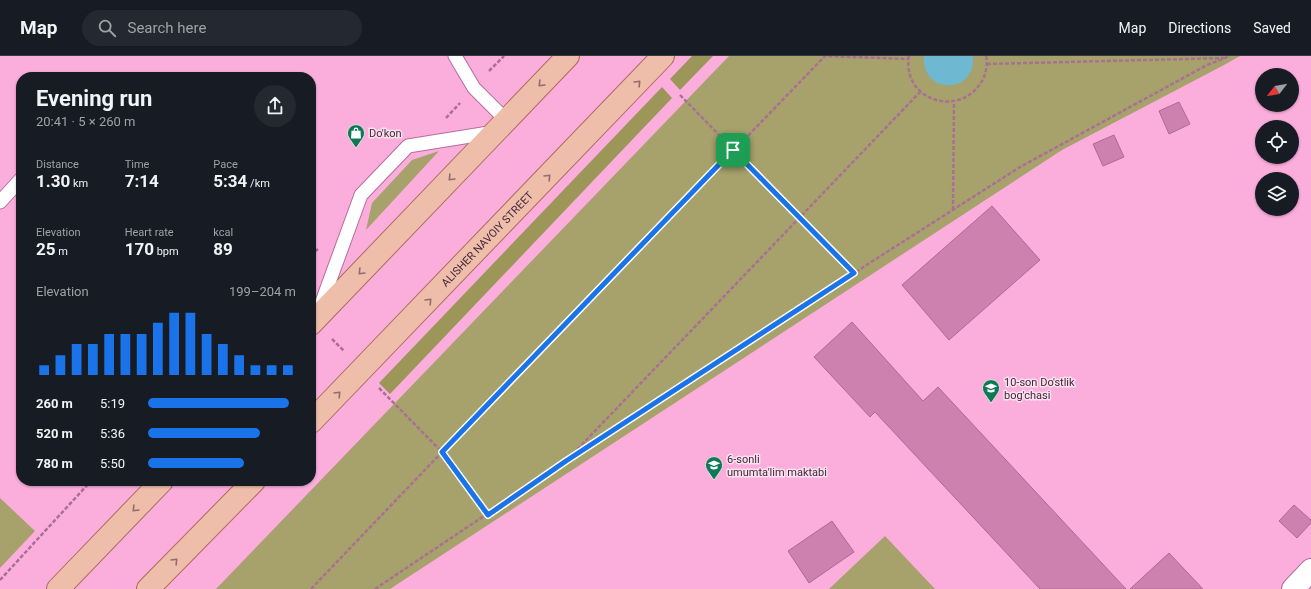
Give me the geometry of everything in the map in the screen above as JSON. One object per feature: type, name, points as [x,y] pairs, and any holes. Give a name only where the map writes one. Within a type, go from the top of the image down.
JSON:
[{"type":"main road","points":[[316,319],[568,56]]},
{"type":"main road","name":"ALISHER NAVOIY STREET","points":[[316,417],[663,56]]},
{"type":"main road","points":[[58,589],[157,486]]},
{"type":"main road","points":[[148,589],[249,486]]},
{"type":"street","points":[[1293,589],[1311,570]]},
{"type":"lane","points":[[316,314],[361,195],[408,146],[501,126],[474,88],[455,56]]},
{"type":"lane","points":[[0,202],[16,184]]},
{"type":"path","points":[[311,589],[825,56],[908,57],[910,76],[916,87],[926,96],[937,101],[949,103],[961,100],[972,94],[980,85],[986,73],[986,56]]},
{"type":"path","points":[[375,589],[488,515],[566,461],[854,273],[1020,167],[1207,65],[1230,56]]},
{"type":"path","points":[[987,64],[1226,58]]},
{"type":"path","points":[[566,461],[921,91]]},
{"type":"path","points":[[680,95],[854,273]]},
{"type":"path","points":[[952,211],[954,101]]},
{"type":"path","points":[[391,400],[442,452],[488,515]]},
{"type":"path","points":[[0,580],[86,486]]},
{"type":"shaded area","points":[[692,56],[713,56],[680,90],[670,79]]},
{"type":"shaded area","points":[[729,56],[1240,56],[1062,150],[390,589],[216,589]]},
{"type":"shaded area","points":[[662,87],[672,98],[390,394],[379,383]]},
{"type":"shaded area","points":[[439,151],[366,230],[372,203],[412,160]]},
{"type":"shaded area","points":[[0,498],[35,531],[0,568]]},
{"type":"shaded area","points":[[885,536],[935,589],[829,589]]},
{"type":"water","points":[[924,56],[973,56],[972,69],[966,78],[958,83],[948,85],[939,83],[931,78],[925,69]]},
{"type":"building","points":[[1179,102],[1190,124],[1169,134],[1159,111]]},
{"type":"building","points":[[1114,135],[1124,157],[1103,166],[1093,144]]},
{"type":"building","points":[[992,206],[1040,260],[949,340],[902,285]]},
{"type":"building","points":[[852,322],[923,401],[938,387],[1126,589],[1040,589],[875,412],[870,417],[814,357]]},
{"type":"building","points":[[1294,505],[1311,520],[1311,523],[1297,538],[1279,521]]},
{"type":"building","points":[[832,521],[854,552],[809,583],[788,551]]},
{"type":"building","points":[[1169,553],[1203,589],[1130,589]]},
{"type":"place","name":"Do'kon","points":[[356,148]]},
{"type":"place","name":"10-son Do'stlik bog'chasi","points":[[991,403]]},
{"type":"place","name":"6-sonli umumta'lim maktabi","points":[[714,480]]},
{"type":"route","points":[[733,150],[854,273],[566,461],[488,515],[442,452],[733,150]]}]
